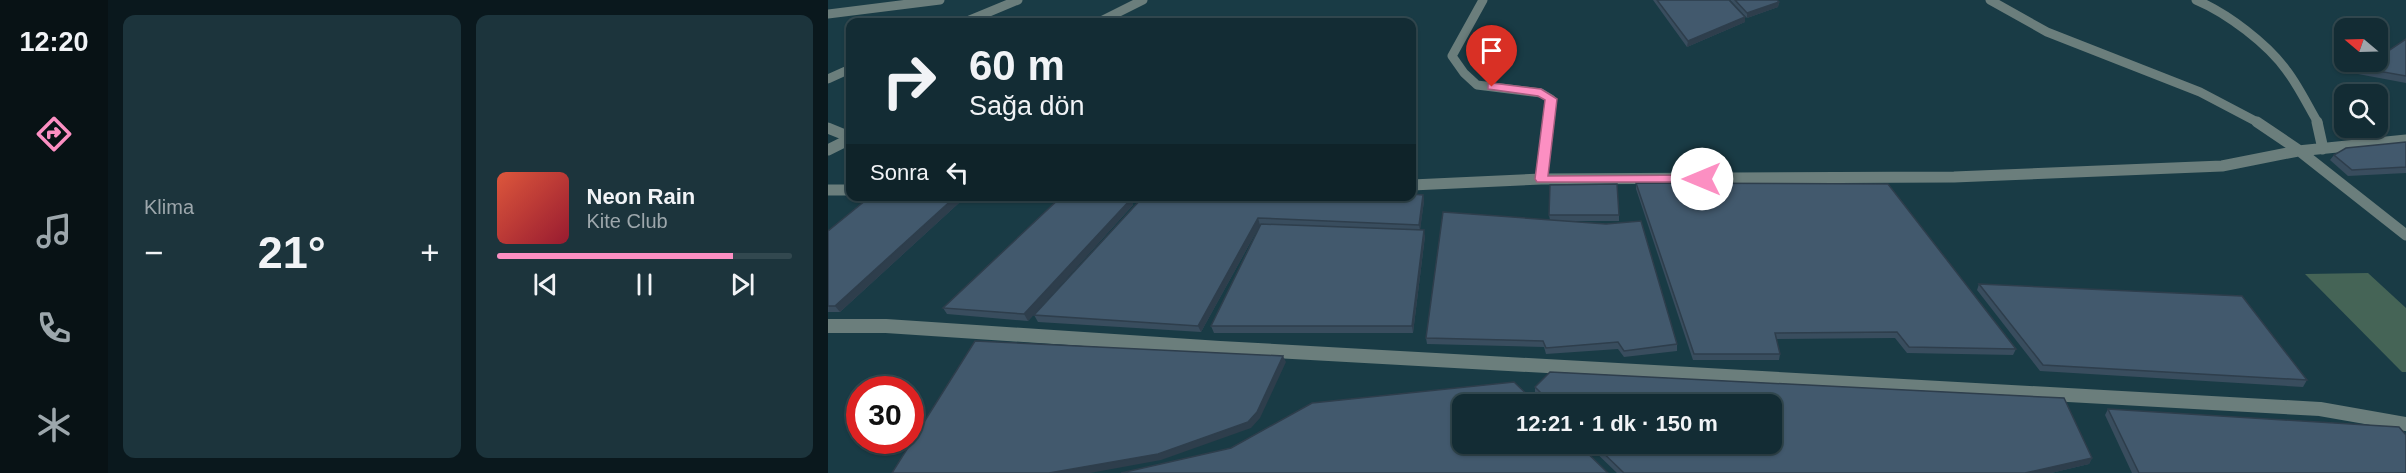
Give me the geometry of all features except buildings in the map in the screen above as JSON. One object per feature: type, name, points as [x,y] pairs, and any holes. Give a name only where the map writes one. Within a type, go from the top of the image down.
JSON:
[{"type":"street","points":[[828,14],[940,0]]},
{"type":"street","points":[[975,18],[1018,0]]},
{"type":"street","points":[[1107,18],[1143,0]]},
{"type":"street","points":[[1483,0],[1452,56],[1464,73],[1478,85],[1541,93],[1551,99],[1541,179]]},
{"type":"street","points":[[1990,0],[2031,24],[2194,89],[2273,130],[2406,235]]},
{"type":"street","points":[[2196,0],[2213,7],[2256,39],[2287,70],[2319,124],[2323,149]]},
{"type":"street","points":[[828,79],[846,71]]},
{"type":"street","points":[[828,128],[846,136]]},
{"type":"street","points":[[828,150],[846,140]]},
{"type":"street","points":[[1416,185],[1541,179],[1954,177],[2222,166],[2298,151],[2406,140]]},
{"type":"street","points":[[828,190],[846,190]]},
{"type":"street","points":[[828,326],[886,326],[1220,348],[2320,409],[2406,424]]},
{"type":"green space","points":[[2368,273],[2406,308],[2406,372],[2402,372],[2305,274]]},
{"type":"route","points":[[1492,87],[1541,93],[1551,99],[1541,179],[1702,179]]}]
